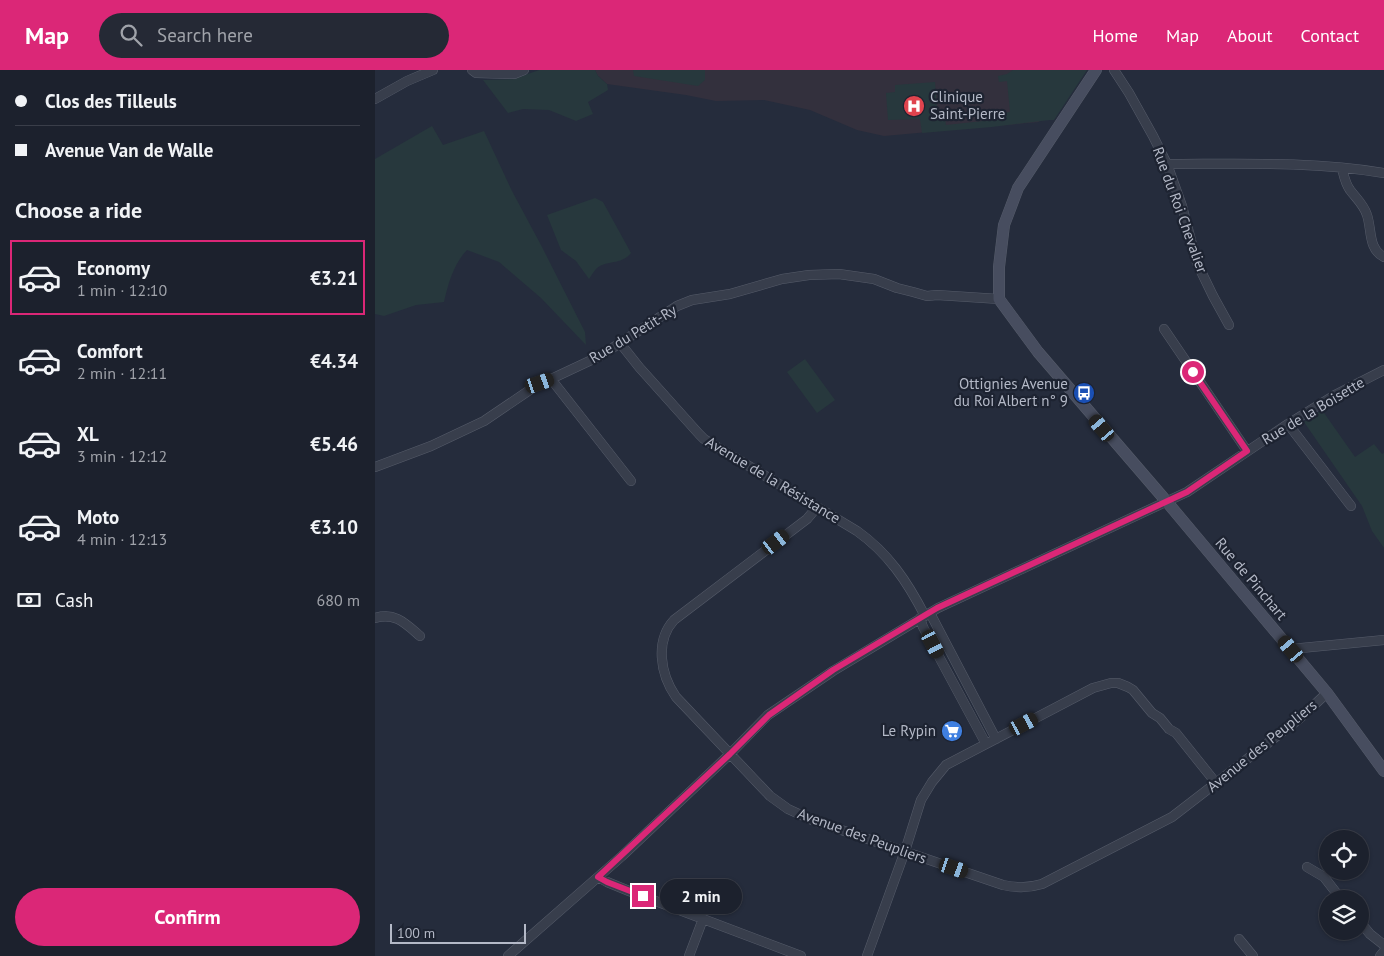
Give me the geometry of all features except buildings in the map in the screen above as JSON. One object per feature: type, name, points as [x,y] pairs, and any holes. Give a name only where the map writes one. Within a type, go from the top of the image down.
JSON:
[{"type":"main road","points":[[999,299],[999,267],[1005,225],[1018,188],[1097,70]]},
{"type":"main road","name":"Rue de Pinchart","points":[[999,299],[1038,352],[1291,649],[1384,771]]},
{"type":"street","points":[[375,99],[407,81],[433,70]]},
{"type":"street","points":[[472,70],[476,73],[514,74],[524,70]]},
{"type":"street","name":"Rue du Roi Chevalier","points":[[1114,70],[1129,92],[1167,164],[1182,206],[1197,263],[1229,325]]},
{"type":"street","points":[[1167,164],[1295,164],[1384,173]]},
{"type":"street","points":[[1342,168],[1345,182],[1367,215],[1373,246],[1384,257]]},
{"type":"street","name":"Rue du Petit-Ry","points":[[375,467],[431,446],[482,422],[540,383],[600,356],[677,306],[691,300],[730,294],[782,279],[809,274],[839,274],[874,279],[897,288],[927,296],[999,299]]},
{"type":"street","points":[[1164,329],[1247,451]]},
{"type":"street","name":"Avenue de la Résistance","points":[[620,344],[699,434],[861,534],[885,555],[902,576],[961,675],[996,739]]},
{"type":"street","name":"Rue de la Boisette","points":[[508,956],[598,877],[769,715],[833,670],[937,608],[1187,492],[1288,424],[1335,395],[1384,370]]},
{"type":"street","points":[[551,379],[631,481]]},
{"type":"street","points":[[1288,424],[1351,506]]},
{"type":"street","name":"Avenue des Peupliers","points":[[817,507],[807,519],[674,620],[664,636],[662,650],[663,666],[671,691],[676,697],[763,790],[788,809],[812,820],[1003,885],[1035,886],[1167,820],[1299,719],[1327,694]]},
{"type":"street","points":[[375,618],[392,616],[406,624],[420,636]]},
{"type":"street","name":"Avenue de la Résistance","points":[[925,616],[951,680],[986,744]]},
{"type":"street","points":[[1291,649],[1384,640]]},
{"type":"street","points":[[951,680],[961,675]]},
{"type":"street","points":[[867,956],[905,851],[921,800],[932,782],[946,765],[1093,688],[1118,683],[1133,690],[1152,713],[1160,718],[1169,729],[1177,733],[1216,783]]},
{"type":"street","points":[[1307,867],[1324,877],[1334,890]]},
{"type":"street","points":[[598,877],[629,891],[801,956]]},
{"type":"street","points":[[689,956],[703,919]]},
{"type":"street","points":[[1369,933],[1384,945]]},
{"type":"street","points":[[1239,939],[1253,956]]},
{"type":"street","points":[[1380,956],[1384,950]]},
{"type":"shaded area","points":[[539,70],[595,70],[598,76],[607,84],[608,90],[588,102],[593,114],[576,121],[549,110],[523,109],[508,113],[483,80],[514,79]]},
{"type":"shaded area","name":"Clinique Saint-Pierre","points":[[595,70],[1036,70],[1039,122],[884,136],[857,130],[810,110],[764,100],[716,101],[607,84],[598,76]]},
{"type":"shaded area","points":[[633,70],[705,70],[705,80],[698,86],[634,76]]},
{"type":"shaded area","points":[[1013,70],[1087,70],[1054,120],[922,133],[920,119],[888,120],[886,93],[895,92],[895,85],[935,82],[938,119],[945,118],[946,125],[1002,119],[1002,113],[1010,112],[1007,81],[999,82],[998,76]]},
{"type":"shaded area","points":[[432,126],[443,145],[484,131],[512,191],[585,332],[586,345],[541,298],[499,262],[467,250],[455,267],[444,302],[416,305],[384,316],[375,314],[375,159]]},
{"type":"shaded area","points":[[595,198],[603,202],[631,253],[619,261],[597,268],[589,279],[576,261],[561,250],[547,215]]},
{"type":"shaded area","points":[[805,359],[835,400],[817,413],[787,372]]},
{"type":"shaded area","points":[[1322,410],[1355,457],[1374,444],[1382,454],[1384,453],[1384,548],[1372,531],[1362,506],[1304,422]]},
{"type":"place","name":"Clinique Saint-Pierre","points":[[914,106]]},
{"type":"place","name":"Ottignies Avenue du Roi Albert n° 9","points":[[1084,393]]},
{"type":"place","name":"Le Rypin","points":[[952,731]]},
{"type":"route","points":[[643,896],[598,877],[769,715],[833,670],[937,608],[1187,492],[1247,451],[1193,372]]}]
